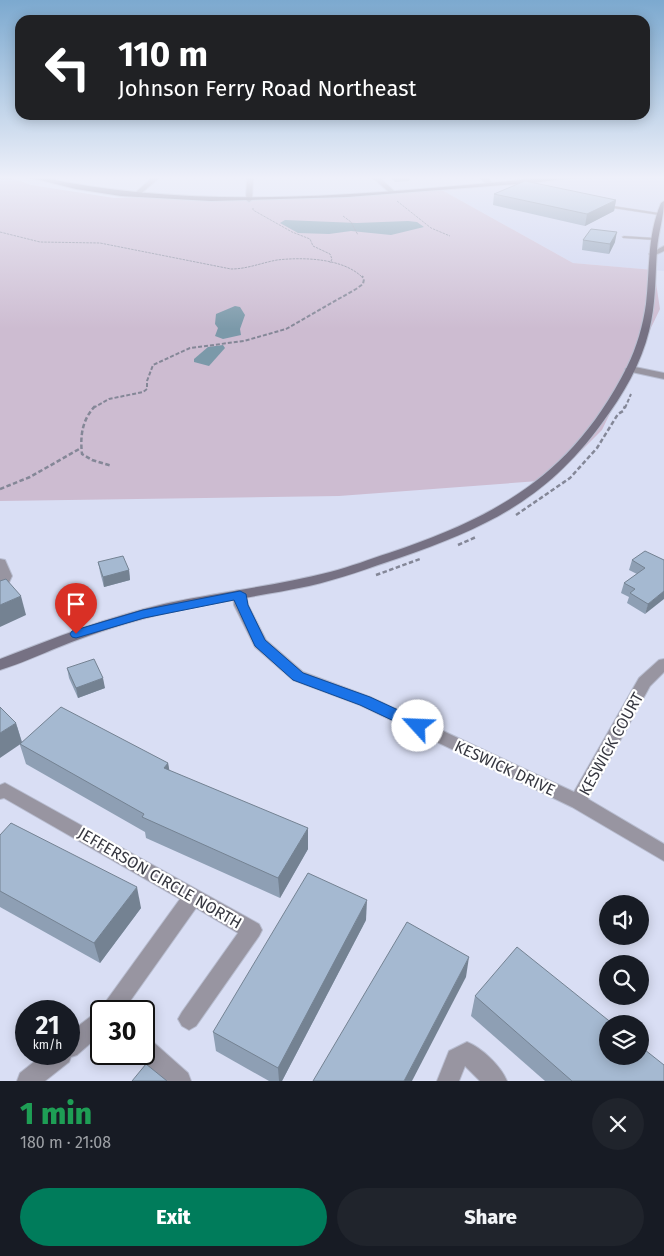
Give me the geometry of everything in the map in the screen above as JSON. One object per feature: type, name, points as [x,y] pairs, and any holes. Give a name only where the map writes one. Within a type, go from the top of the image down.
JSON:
[{"type":"main road","points":[[0,665],[76,634],[143,614],[333,575],[429,544],[489,518],[543,481],[587,438],[609,407],[631,367],[646,326],[650,305],[656,227]]},
{"type":"street","points":[[654,241],[664,240]]},
{"type":"street","points":[[654,241],[664,244]]},
{"type":"street","points":[[653,254],[664,248]]},
{"type":"street","points":[[631,367],[664,370]]},
{"type":"street","points":[[631,367],[664,376]]},
{"type":"street","points":[[0,563],[5,570],[5,580],[0,588]]},
{"type":"street","name":"KESWICK DRIVE","points":[[240,594],[241,605],[260,643],[298,676],[365,701],[578,802],[664,853]]},
{"type":"street","name":"KESWICK COURT","points":[[578,802],[644,682],[664,664]]},
{"type":"street","name":"JEFFERSON CIRCLE NORTH","points":[[0,792],[5,790],[252,930],[189,1019]]},
{"type":"street","points":[[119,1000],[194,896]]},
{"type":"street","points":[[80,1038],[90,1030]]},
{"type":"street","points":[[448,1081],[457,1059],[467,1053],[496,1081]]},
{"type":"street","points":[[155,1060],[180,1081]]},
{"type":"street","points":[[28,1081],[48,1065]]},
{"type":"lane","points":[[624,237],[654,241]]},
{"type":"path","points":[[284,227],[310,239],[313,246],[330,254],[332,259],[330,262]]},
{"type":"path","points":[[354,227],[358,235]]},
{"type":"path","points":[[430,227],[450,236]]},
{"type":"path","points":[[0,232],[40,242],[115,245],[231,269],[249,268],[279,260],[330,262],[354,269],[364,280],[363,284],[286,329],[244,341],[190,348],[153,365],[147,381],[147,389],[141,394],[107,399],[87,414],[84,423],[82,454],[92,460],[112,466]]},
{"type":"path","points":[[0,489],[30,477],[81,448]]},
{"type":"shaded area","points":[[0,227],[509,227],[573,263],[654,270],[660,309],[602,430],[552,480],[339,496],[0,501]]},
{"type":"shaded area","points":[[288,227],[422,227],[391,235],[351,231],[329,234],[298,233]]},
{"type":"shaded area","points":[[509,227],[664,227],[664,271],[573,263]]},
{"type":"shaded area","points":[[235,306],[240,307],[245,315],[240,329],[241,335],[223,339],[215,336],[218,328],[215,324],[216,314]]},
{"type":"shaded area","points":[[223,345],[225,348],[209,366],[194,362],[194,359],[208,347]]},
{"type":"building","points":[[591,229],[617,232],[610,244],[583,240]]},
{"type":"building","points":[[645,551],[664,560],[664,591],[648,604],[630,593],[635,589],[624,583],[645,568],[632,560]]},
{"type":"building","points":[[123,556],[129,570],[103,577],[98,562]]},
{"type":"building","points":[[6,579],[21,596],[0,605],[0,581]]},
{"type":"building","points":[[94,659],[103,678],[76,688],[67,668]]},
{"type":"building","points":[[0,707],[16,723],[0,733]]},
{"type":"building","points":[[61,707],[168,763],[164,768],[308,828],[278,878],[142,817],[144,814],[20,744]]},
{"type":"building","points":[[11,823],[137,887],[94,943],[0,891],[0,835]]},
{"type":"building","points":[[308,873],[367,900],[278,1068],[213,1032]]},
{"type":"building","points":[[407,922],[469,957],[404,1081],[313,1081]]},
{"type":"building","points":[[517,947],[602,1015],[599,1015],[599,1065],[649,1065],[649,1053],[664,1065],[664,1081],[572,1081],[475,996]]},
{"type":"building","points":[[147,1065],[167,1081],[132,1081]]},
{"type":"route","points":[[76,634],[143,614],[240,594],[241,605],[260,643],[298,676],[365,701],[418,726]]}]
